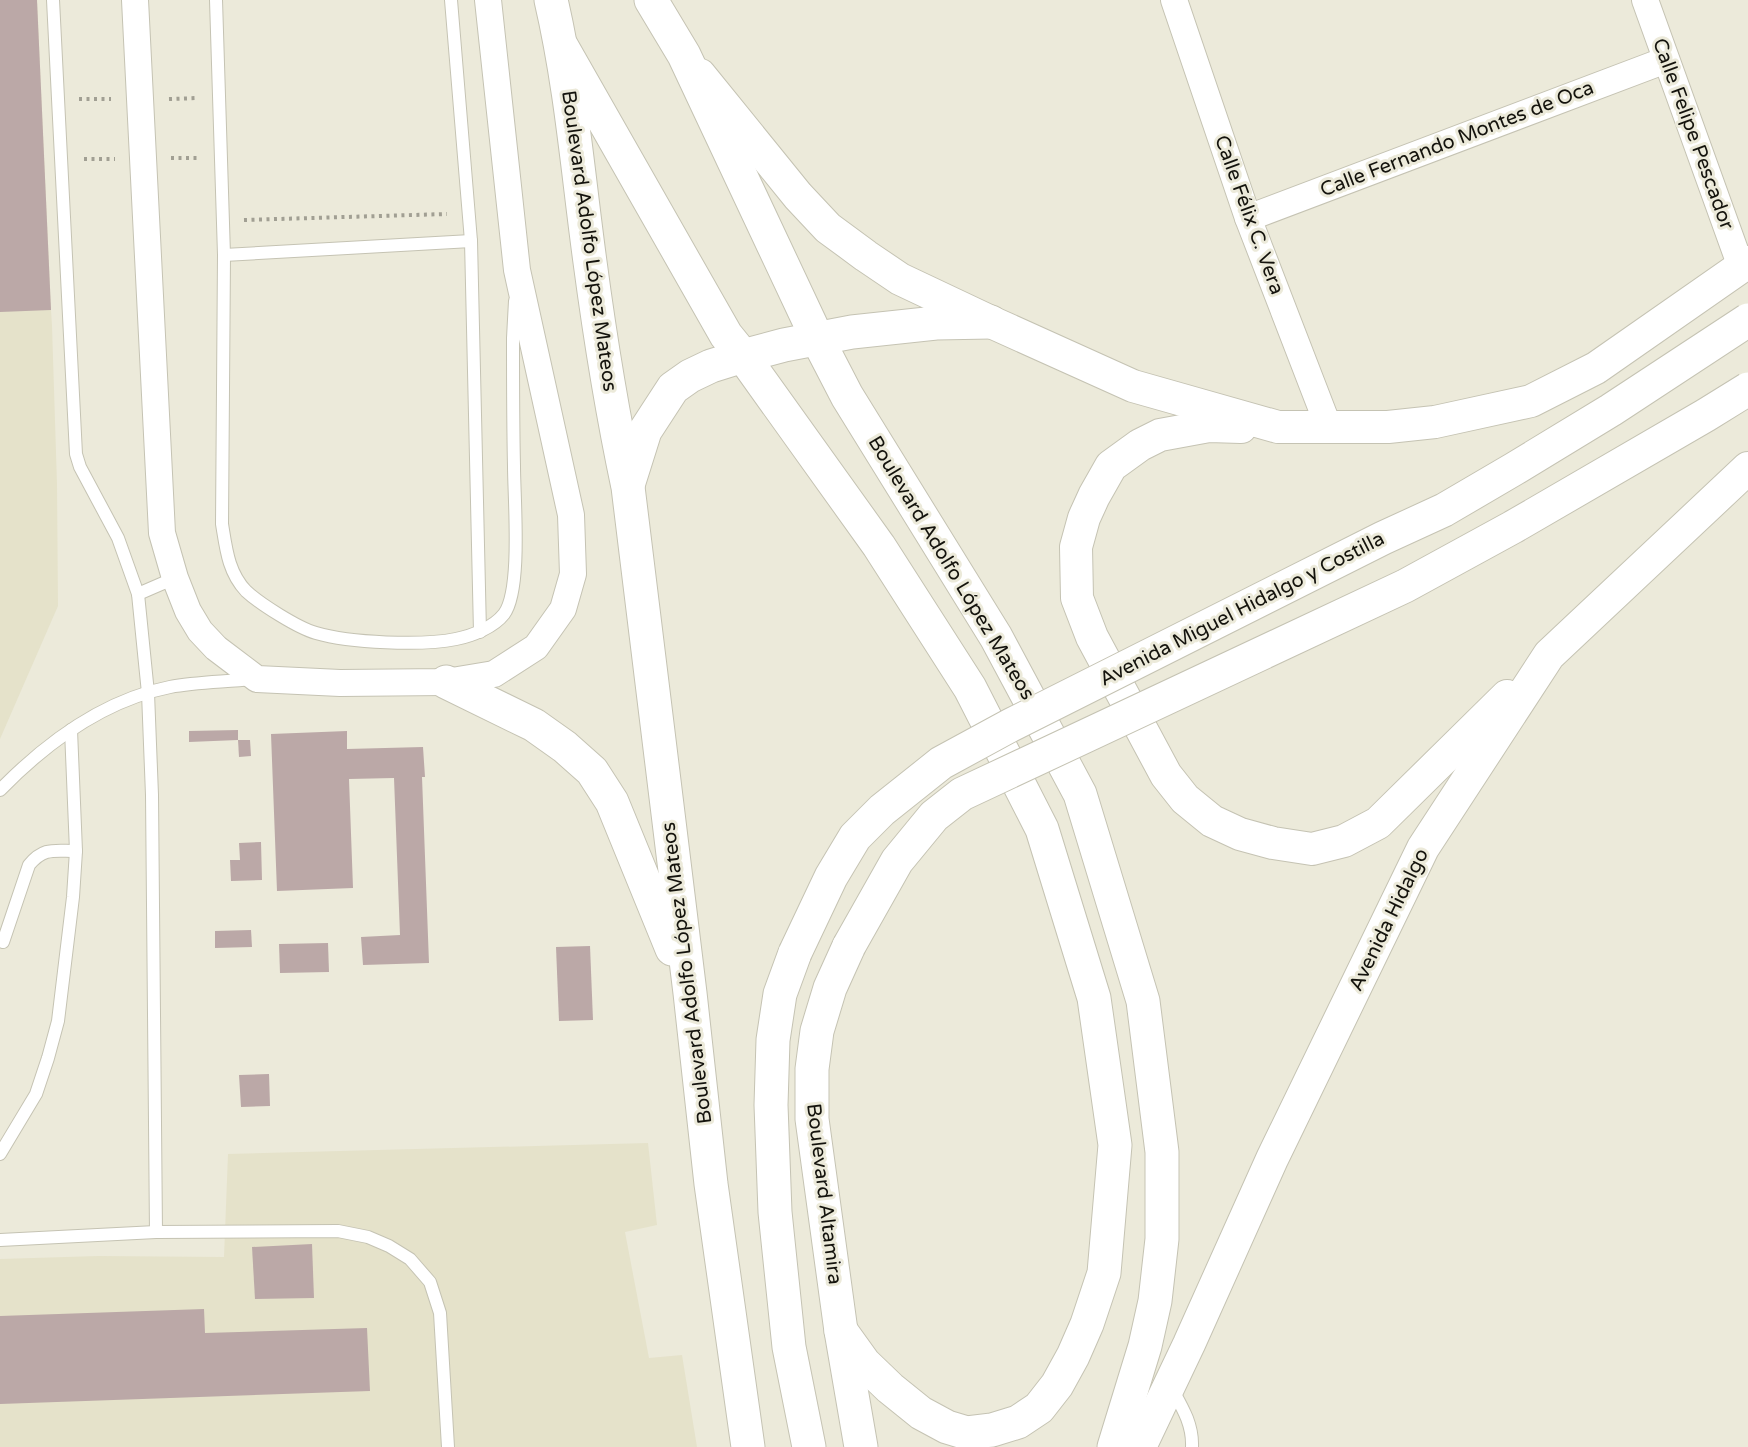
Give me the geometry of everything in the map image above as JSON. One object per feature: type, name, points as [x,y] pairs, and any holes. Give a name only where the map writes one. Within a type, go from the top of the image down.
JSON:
[{"type":"main road","name":"Boulevard Adolfo López Mateos","points":[[551,0],[562,47],[609,390],[628,487],[711,1184],[748,1447]]},
{"type":"main road","name":"Boulevard Adolfo López Mateos","points":[[651,0],[684,55],[817,338],[847,396],[996,637],[1080,794],[1143,1001],[1162,1152],[1162,1239],[1155,1301],[1145,1346],[1114,1447]]},
{"type":"main road","points":[[562,47],[726,335],[879,546],[970,688],[1042,829],[1094,998],[1115,1145],[1104,1273],[1073,1356],[1057,1385],[1039,1408],[1018,1422],[992,1430],[967,1433],[947,1427],[921,1413],[890,1388],[864,1363],[841,1331]]},
{"type":"main road","name":"Avenida Miguel Hidalgo y Costilla","points":[[809,1447],[789,1347],[775,1212],[771,1105],[775,1029],[780,994],[795,953],[831,877],[855,837],[882,810],[941,763],[1011,725],[1351,554],[1444,510],[1611,410],[1748,320]]},
{"type":"main road","points":[[628,487],[645,431],[674,388],[690,376],[711,366],[817,338],[852,332],[936,322],[991,322]]},
{"type":"main road","name":"Boulevard Altamira","points":[[861,1447],[841,1331],[812,1119],[812,1069],[817,1031],[830,988],[849,946],[897,861],[934,816],[962,794],[1405,586],[1706,416],[1748,388]]},
{"type":"main road","points":[[446,682],[534,725],[565,747],[592,771],[612,801],[690,993]]},
{"type":"street","points":[[135,0],[162,534],[175,578],[188,611],[200,631],[216,648],[257,679],[340,683],[446,682],[494,674],[536,646],[563,609],[573,574],[571,515],[517,270],[488,0]]},
{"type":"street","name":"Calle Félix C. Vera","points":[[1174,0],[1248,218],[1329,428]]},
{"type":"street","name":"Calle Felipe Pescador","points":[[1645,0],[1744,265]]},
{"type":"street","points":[[684,55],[798,196],[828,228],[900,279],[1133,386],[1278,427]]},
{"type":"street","name":"Calle Fernando Montes de Oca","points":[[1248,218],[1666,60]]},
{"type":"street","points":[[1549,655],[1378,823],[1344,841],[1312,849],[1273,843],[1240,834],[1212,821],[1185,799],[1166,775],[1092,637],[1077,597],[1076,547],[1084,518],[1111,466],[1140,445],[1160,435],[1209,426],[1388,427],[1435,422],[1531,401],[1596,368],[1744,265]]},
{"type":"street","name":"Avenida Hidalgo","points":[[1140,1447],[1170,1386],[1272,1159],[1423,848],[1549,655],[1748,468]]},
{"type":"lane","points":[[53,0],[76,454],[80,467],[118,538],[138,594],[148,693],[152,795],[156,1232]]},
{"type":"lane","points":[[216,0],[224,255],[222,524],[228,562],[245,590],[272,610],[315,633],[351,640],[426,642],[456,639],[480,632],[503,615],[510,602],[516,562],[513,338],[517,270]]},
{"type":"lane","points":[[452,0],[471,241],[480,632]]},
{"type":"lane","points":[[224,255],[471,241]]},
{"type":"lane","points":[[138,594],[175,578]]},
{"type":"lane","points":[[0,790],[26,765],[71,730],[115,705],[170,687],[257,679]]},
{"type":"lane","points":[[0,1154],[36,1094],[58,1021],[73,897],[76,851],[71,730]]},
{"type":"lane","points":[[3,942],[29,865],[37,855],[46,851],[76,851]]},
{"type":"lane","points":[[0,1240],[156,1232],[338,1231],[368,1237],[389,1246],[410,1260],[430,1282],[440,1313],[448,1447]]},
{"type":"lane","points":[[1170,1386],[1186,1412],[1193,1436],[1192,1447]]},
{"type":"path","points":[[223,220],[468,214]]},
{"type":"shaded area","points":[[0,0],[37,0],[52,326],[58,606],[0,739]]},
{"type":"shaded area","points":[[648,1143],[657,1225],[625,1232],[649,1358],[682,1355],[697,1447],[0,1447],[0,1259],[98,1256],[224,1257],[228,1154]]},
{"type":"building","points":[[0,0],[37,0],[51,310],[0,312]]},
{"type":"building","points":[[238,730],[238,740],[189,742],[189,731]]},
{"type":"building","points":[[347,731],[347,749],[423,747],[425,777],[422,777],[429,963],[363,965],[361,937],[400,935],[394,778],[349,779],[353,888],[277,891],[271,734]]},
{"type":"building","points":[[238,740],[250,740],[251,756],[239,757]]},
{"type":"building","points":[[261,842],[262,880],[231,881],[230,860],[240,860],[239,843]]},
{"type":"building","points":[[251,930],[252,947],[215,948],[215,931]]},
{"type":"building","points":[[328,943],[329,972],[280,973],[279,944]]},
{"type":"building","points":[[590,946],[593,1020],[559,1021],[556,947]]},
{"type":"building","points":[[269,1074],[270,1106],[241,1107],[239,1075]]},
{"type":"building","points":[[312,1244],[314,1298],[255,1299],[252,1247]]},
{"type":"building","points":[[204,1309],[205,1333],[367,1328],[370,1391],[0,1404],[0,1316]]}]
